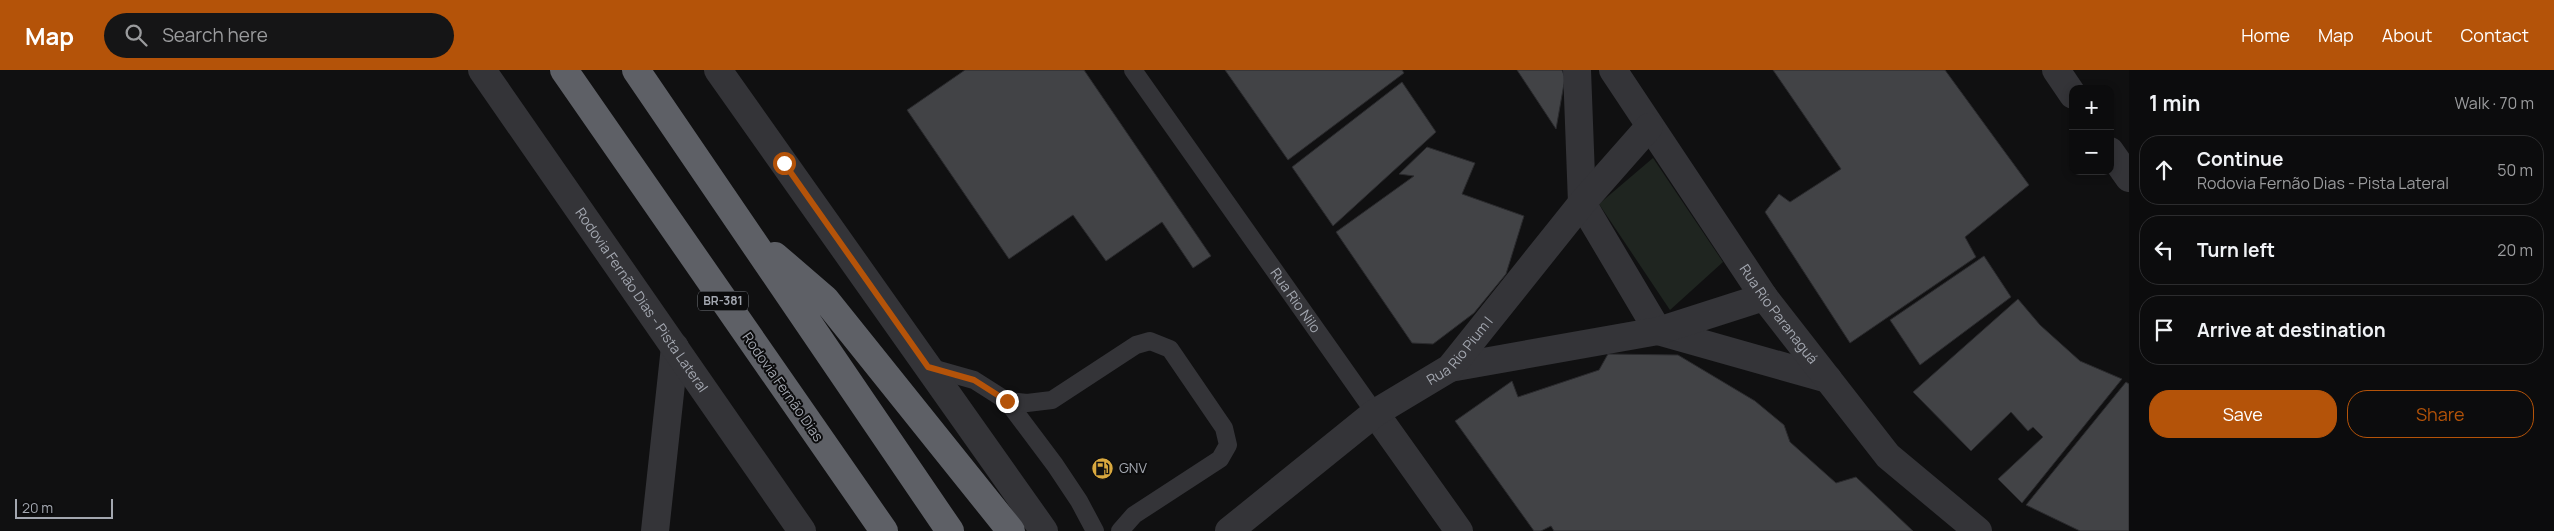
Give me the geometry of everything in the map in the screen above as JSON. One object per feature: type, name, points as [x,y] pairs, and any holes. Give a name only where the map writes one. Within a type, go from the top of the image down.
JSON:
[{"type":"highway","name":"Rodovia Fernão Dias","points":[[564,70],[884,531]]},
{"type":"highway","points":[[636,70],[950,531]]},
{"type":"highway","points":[[748,233],[825,299],[1011,531]]},
{"type":"street","name":"Rodovia Fernão Dias - Pista Lateral","points":[[482,70],[802,531]]},
{"type":"street","points":[[718,70],[1044,531]]},
{"type":"street","points":[[1576,70],[1582,203],[1658,331],[1828,378]]},
{"type":"street","name":"Rua Rio Paranaguá","points":[[1612,70],[1764,296],[1888,456],[1978,531]]},
{"type":"street","points":[[2056,70],[2069,89]]},
{"type":"street","name":"Rua Rio Pium I","points":[[1229,531],[1375,413],[1450,368],[1582,203],[1649,127]]},
{"type":"street","points":[[2114,157],[2129,178]]},
{"type":"street","points":[[1450,368],[1658,331],[1764,296]]},
{"type":"street","points":[[655,531],[675,348]]},
{"type":"street","name":"Rua Rio Nilo","points":[[1375,413],[1459,531]]},
{"type":"lane","name":"Rua Rio Nilo","points":[[1132,70],[1375,413]]},
{"type":"lane","points":[[1007,401],[1028,403],[1052,400],[1136,345],[1150,341],[1170,349],[1224,428],[1228,445],[1220,459],[1134,515],[1120,531]]},
{"type":"lane","points":[[928,367],[974,380],[1007,401],[1055,465],[1095,531]]},
{"type":"shaded area","points":[[1653,158],[1723,262],[1670,310],[1599,204]]},
{"type":"building","points":[[965,70],[1084,70],[1211,256],[1193,268],[1162,222],[1106,261],[1073,215],[1009,259],[907,110]]},
{"type":"building","points":[[1225,70],[1402,70],[1404,73],[1288,160]]},
{"type":"building","points":[[1517,70],[1562,70],[1565,78],[1556,129]]},
{"type":"building","points":[[1773,70],[1945,70],[2029,185],[1965,237],[1976,257],[1850,343],[1765,212],[1779,194],[1790,202],[1841,169]]},
{"type":"building","points":[[1402,82],[1436,132],[1333,226],[1292,167]]},
{"type":"building","points":[[1427,147],[1475,163],[1462,194],[1524,216],[1506,274],[1474,313],[1433,344],[1412,343],[1336,232],[1414,176],[1399,174]]},
{"type":"building","points":[[1984,256],[2011,297],[1920,365],[1890,320]]},
{"type":"building","points":[[2018,299],[2040,325],[2080,361],[2122,379],[2022,503],[1998,479],[2043,437],[2033,427],[2028,431],[2011,412],[1971,451],[1913,392]]},
{"type":"building","points":[[1608,354],[1678,355],[1755,401],[1784,425],[1790,442],[1836,483],[1856,477],[1913,531],[1554,531],[1551,526],[1541,531],[1534,531],[1455,421],[1512,381],[1518,397],[1599,370]]},
{"type":"building","points":[[2126,382],[2129,384],[2129,531],[2080,531],[2026,505]]},
{"type":"place","name":"GNV","points":[[1103,468]]},
{"type":"route","points":[[784,163],[928,367],[974,380],[1007,401]]}]
